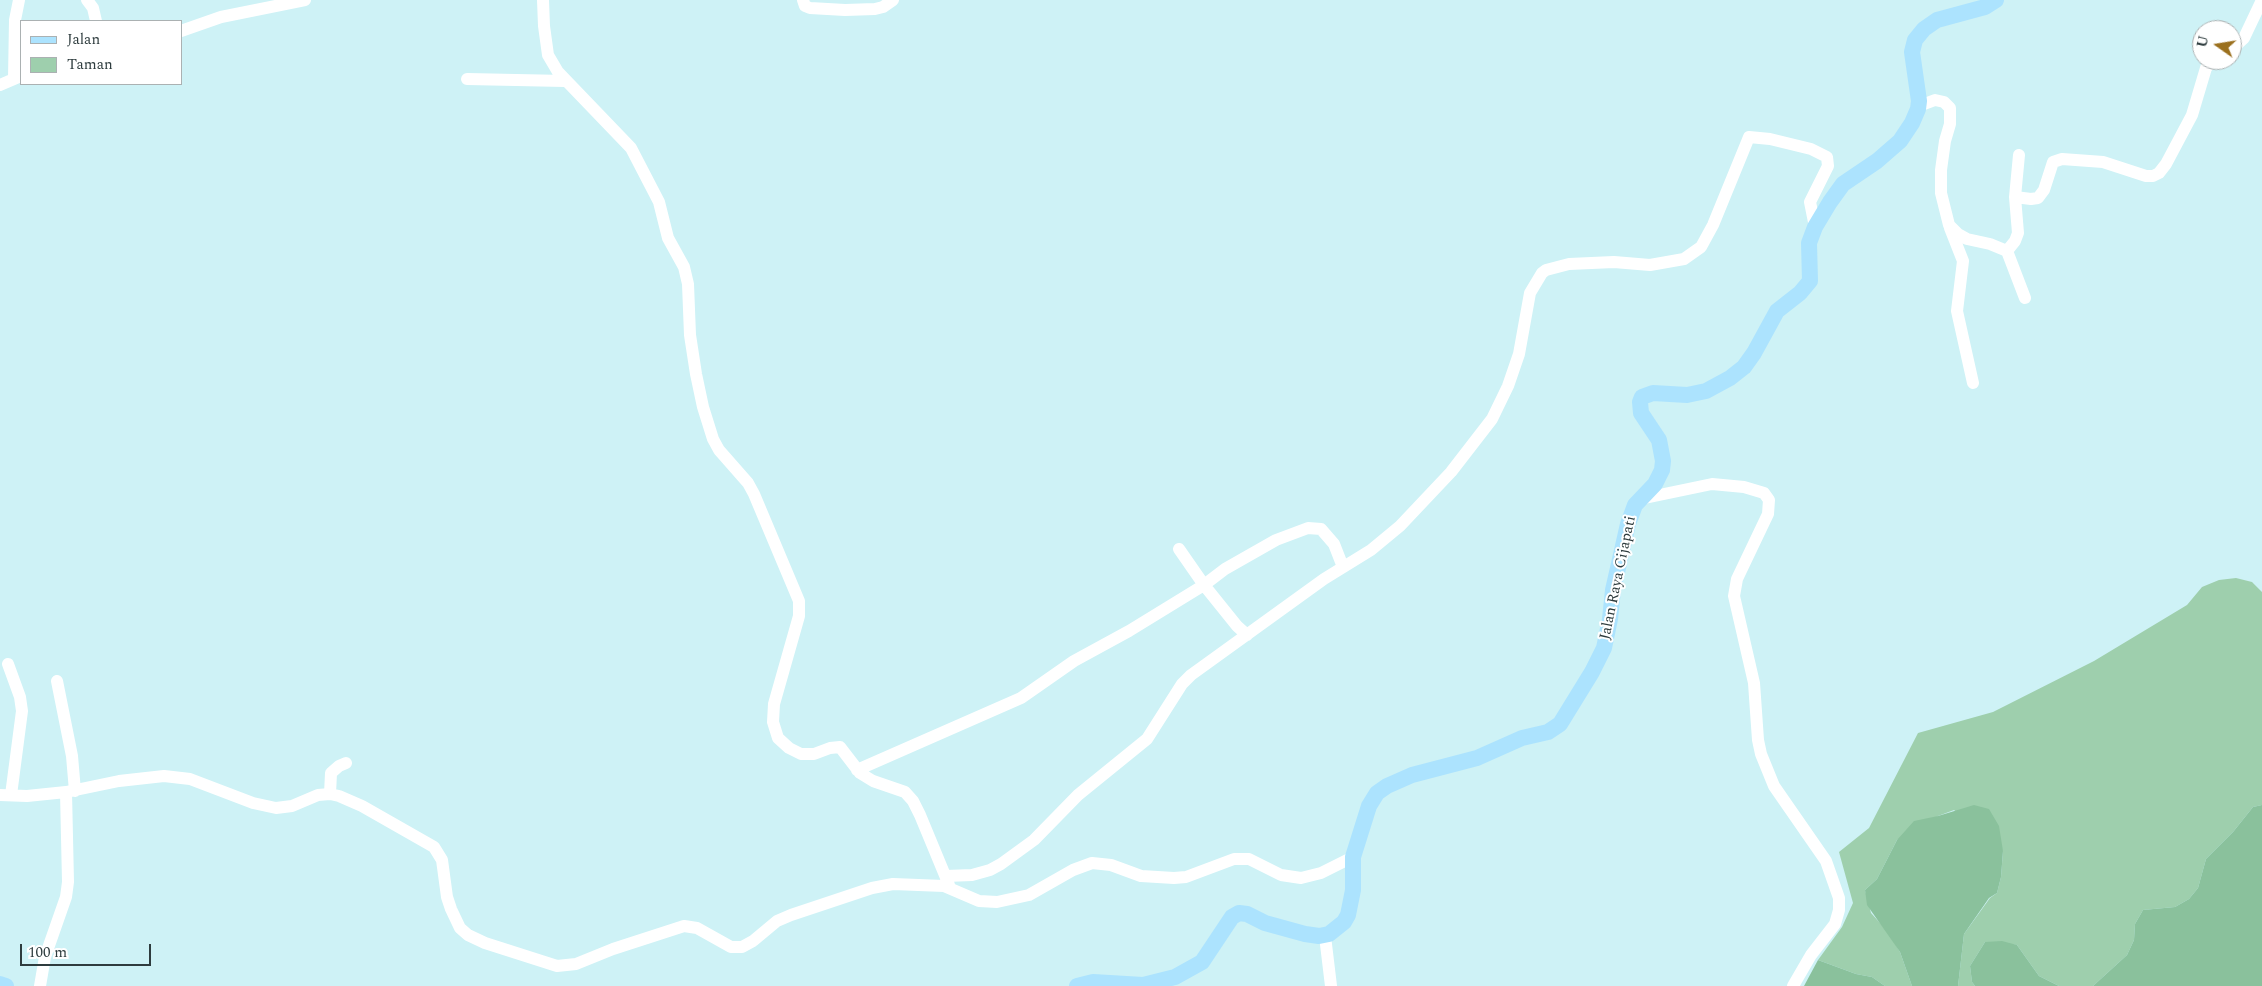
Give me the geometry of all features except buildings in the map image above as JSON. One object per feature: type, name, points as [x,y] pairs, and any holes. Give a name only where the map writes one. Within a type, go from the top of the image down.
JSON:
[{"type":"main road","points":[[1919,106],[1912,52],[1918,35],[1937,20],[1985,7],[1996,0]]},
{"type":"main road","name":"Jalan Raya Cijapati","points":[[1325,936],[1339,927],[1348,915],[1353,890],[1353,857],[1370,806],[1377,793],[1387,786],[1412,775],[1477,758],[1522,738],[1548,732],[1560,724],[1592,672],[1606,643],[1613,590],[1628,524],[1640,499],[1660,477],[1663,461],[1659,440],[1641,413],[1640,402],[1642,397],[1653,393],[1687,396],[1706,391],[1730,378],[1744,367],[1754,353],[1777,311],[1800,293],[1810,281],[1809,243],[1815,227],[1843,184],[1877,161],[1900,141],[1912,124],[1919,106]]},
{"type":"main road","points":[[1077,986],[1093,982],[1143,985],[1175,977],[1202,962],[1232,917],[1239,913],[1247,914],[1265,923],[1305,934],[1325,936]]},
{"type":"main road","points":[[0,984],[6,986]]},
{"type":"street","points":[[0,85],[17,77],[15,20],[18,0]]},
{"type":"street","points":[[87,0],[93,8],[96,20]]},
{"type":"street","points":[[182,31],[221,17],[305,0]]},
{"type":"street","points":[[543,0],[548,55],[566,82],[631,148],[659,202],[668,238],[684,266],[688,284],[689,322],[696,374],[703,407],[713,439],[719,450],[748,483],[754,494],[799,601],[799,616],[774,704],[775,731],[778,738],[789,748],[801,754],[814,754],[830,748],[840,747],[857,770],[873,781],[905,792],[911,797],[936,849],[948,882],[972,898],[987,902],[996,902],[1028,895],[1073,870],[1092,863],[1110,865],[1146,877],[1174,878],[1186,877],[1234,859],[1249,859],[1281,876],[1301,878],[1322,873],[1353,857]]},
{"type":"street","points":[[803,0],[805,6],[810,8],[845,10],[875,9],[883,7],[893,0]]},
{"type":"street","points":[[2242,41],[2262,0]]},
{"type":"street","points":[[2015,197],[2038,198],[2044,190],[2053,162],[2062,159],[2103,162],[2146,176],[2153,176],[2159,173],[2166,164],[2188,121],[2205,70]]},
{"type":"street","points":[[468,79],[566,82]]},
{"type":"street","points":[[1919,106],[1935,100],[1944,102],[1950,108],[1950,124],[1945,141],[1941,170],[1942,193],[1949,225],[1963,261],[1958,310],[1973,383]]},
{"type":"street","points":[[8,664],[20,697],[22,712],[5,795],[70,792],[128,780],[164,776],[190,779],[253,803],[276,808],[284,808],[309,797],[330,794],[362,806],[434,847],[442,860],[447,898],[460,928],[468,936],[485,943],[557,966],[576,964],[606,951],[684,926],[697,928],[731,947],[742,947],[753,941],[777,921],[791,915],[872,888],[904,883],[948,882],[990,870],[1034,840],[1078,795],[1147,739],[1182,684],[1191,675],[1343,567],[1371,550],[1400,526],[1451,472],[1492,419],[1508,386],[1519,354],[1530,293],[1537,278],[1546,270],[1569,264],[1614,262],[1650,265],[1684,259],[1700,247],[1713,225],[1749,137],[1770,139],[1811,149],[1827,157],[1828,166],[1810,202],[1815,227]]},
{"type":"street","points":[[2007,252],[2017,236],[2015,197],[2019,155]]},
{"type":"street","points":[[1949,225],[1958,234],[1967,239],[1990,244],[2007,252],[2025,298]]},
{"type":"street","points":[[1640,499],[1712,484],[1744,487],[1760,491],[1769,500],[1768,514],[1740,573],[1734,596],[1754,683],[1758,740],[1761,754],[1774,786],[1826,861],[1839,898],[1839,910],[1835,924],[1811,955],[1793,986]]},
{"type":"street","points":[[857,770],[1021,698],[1074,661],[1129,631],[1204,585],[1224,569],[1269,544],[1308,528],[1317,528],[1326,533],[1339,554],[1343,567]]},
{"type":"street","points":[[1179,549],[1236,626],[1247,635]]},
{"type":"street","points":[[40,986],[45,957],[66,896],[68,882],[72,756],[57,681]]},
{"type":"street","points":[[330,794],[331,773],[346,763]]},
{"type":"street","points":[[1325,936],[1331,986]]},
{"type":"green space","points":[[2236,578],[2252,582],[2262,592],[2262,805],[2253,807],[2233,832],[2206,859],[2198,888],[2189,899],[2175,907],[2143,910],[2135,924],[2134,940],[2127,955],[2093,986],[2059,986],[2039,976],[2017,945],[1985,942],[1970,966],[1972,982],[1975,986],[1958,986],[1964,934],[1990,898],[1997,893],[2001,877],[2003,851],[1954,810],[1938,816],[1897,840],[1877,879],[1865,890],[1871,913],[1888,932],[1900,952],[1912,986],[1885,986],[1872,977],[1856,974],[1818,960],[1842,927],[1853,903],[1839,852],[1869,828],[1918,733],[1993,712],[2094,661],[2187,605],[2202,587],[2219,580]]},
{"type":"green space","points":[[1974,805],[1989,809],[1999,826],[2003,851],[2001,877],[1997,893],[1989,898],[1964,934],[1958,986],[1912,986],[1900,952],[1867,905],[1865,890],[1877,879],[1897,840],[1914,821]]},
{"type":"green space","points":[[2262,805],[2262,986],[2093,986],[2127,955],[2134,940],[2135,924],[2143,910],[2175,907],[2189,899],[2198,888],[2206,859],[2233,832],[2253,807]]},
{"type":"green space","points":[[2002,941],[2017,945],[2039,976],[2059,986],[1975,986],[1972,982],[1970,966],[1985,942]]},
{"type":"green space","points":[[1818,960],[1856,974],[1872,977],[1885,986],[1804,986]]}]
